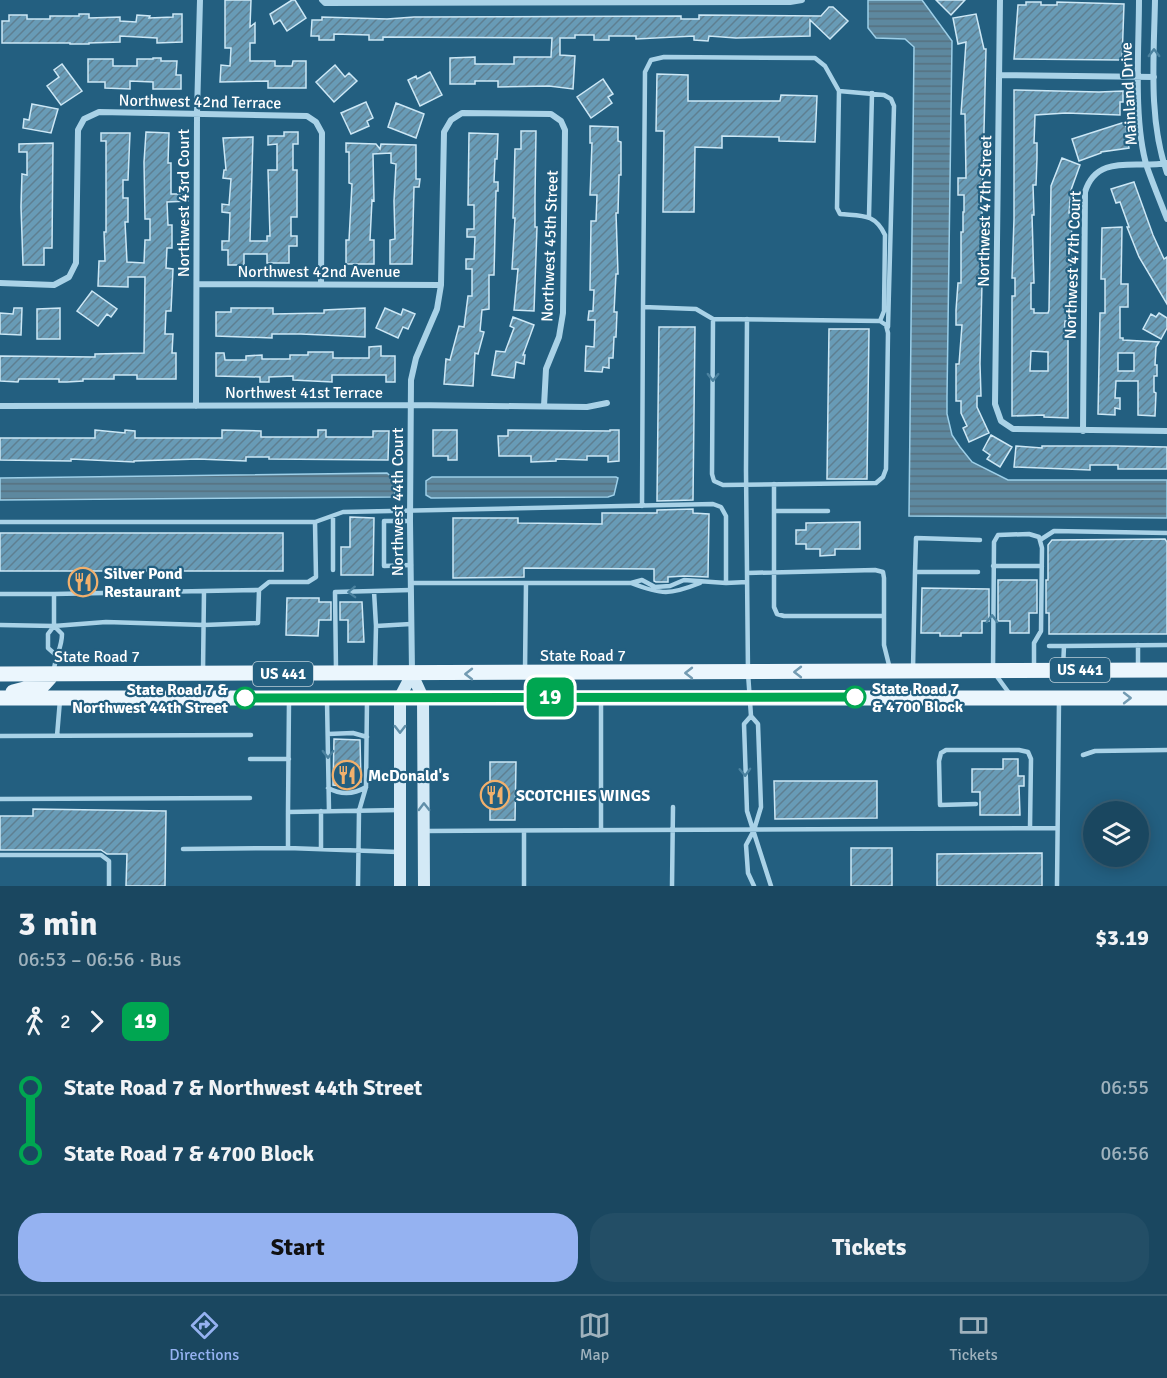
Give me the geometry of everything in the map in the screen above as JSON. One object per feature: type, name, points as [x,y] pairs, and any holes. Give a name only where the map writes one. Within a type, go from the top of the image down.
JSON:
[{"type":"main road","name":"State Road 7","points":[[0,674],[1167,670]]},
{"type":"main road","points":[[0,697],[44,684],[53,674]]},
{"type":"main road","points":[[60,698],[87,683],[153,674]]},
{"type":"main road","name":"US 441","points":[[0,697],[1167,698]]},
{"type":"street","name":"Northwest 43rd Court","points":[[196,406],[197,113],[200,0]]},
{"type":"street","points":[[322,0],[325,3],[458,1],[789,3],[802,0]]},
{"type":"street","name":"Northwest 47th Street","points":[[1000,0],[995,404],[1001,421],[1013,429],[1083,431]]},
{"type":"street","name":"Mainland Drive","points":[[1139,0],[1141,125],[1147,165],[1167,219]]},
{"type":"street","name":"Mainland Drive","points":[[1155,0],[1156,123],[1167,173]]},
{"type":"street","points":[[1000,75],[1154,77]]},
{"type":"street","name":"Northwest 42nd Terrace","points":[[0,283],[54,285],[69,277],[76,263],[78,130],[84,119],[99,112],[307,116],[316,122],[322,133],[321,284]]},
{"type":"street","name":"Northwest 44th Court","points":[[412,674],[411,380],[416,358],[437,309],[441,285],[444,132],[451,120],[462,113],[551,114],[561,121]]},
{"type":"street","name":"Northwest 45th Street","points":[[544,406],[546,369],[559,337],[563,313],[565,130],[561,121]]},
{"type":"street","name":"Northwest 47th Court","points":[[1083,431],[1085,192],[1089,179],[1110,166],[1165,164]]},
{"type":"street","name":"Northwest 42nd Avenue","points":[[197,284],[441,285]]},
{"type":"street","name":"Northwest 41st Terrace","points":[[0,406],[587,407],[607,403]]},
{"type":"street","points":[[1083,431],[1167,431]]},
{"type":"street","points":[[400,886],[400,698],[412,674]]},
{"type":"street","points":[[412,674],[423,698],[424,886]]},
{"type":"lane","points":[[642,506],[645,72],[651,60],[664,57],[814,58],[825,66],[839,91],[837,208],[840,214],[869,216],[881,226],[885,236],[884,310],[880,321]]},
{"type":"lane","points":[[713,319],[712,474],[714,481],[723,485],[876,483],[883,477],[886,469],[894,106],[891,99],[884,95],[839,91]]},
{"type":"lane","points":[[869,216],[872,93]]},
{"type":"lane","points":[[643,308],[696,309],[713,319],[880,321],[886,325],[888,333]]},
{"type":"lane","points":[[747,319],[748,673],[751,716],[758,724],[761,762],[761,807],[754,830],[746,845],[748,873],[754,886]]},
{"type":"lane","points":[[774,484],[774,607],[777,614],[784,616],[884,616]]},
{"type":"lane","points":[[0,522],[315,522],[343,512],[713,504],[722,507],[726,516],[726,583]]},
{"type":"lane","points":[[774,511],[828,511]]},
{"type":"lane","points":[[333,516],[333,570]]},
{"type":"lane","points":[[410,521],[384,521],[384,566],[411,565]]},
{"type":"lane","points":[[0,594],[259,590],[269,582],[308,582],[316,577],[315,522]]},
{"type":"lane","points":[[1040,540],[1054,531],[1167,533]]},
{"type":"lane","points":[[1017,697],[1006,691],[993,671],[993,566],[994,542],[998,536],[1029,534],[1039,537],[1040,540],[1042,548],[1041,632],[1034,643],[1034,671]]},
{"type":"lane","points":[[913,672],[916,538],[980,540]]},
{"type":"lane","points":[[993,566],[1042,566]]},
{"type":"lane","points":[[747,573],[876,570],[883,572],[884,645],[891,672]]},
{"type":"lane","points":[[915,572],[978,572]]},
{"type":"lane","points":[[336,674],[335,592],[374,591],[411,586],[631,583],[654,592],[670,593],[700,583],[747,582]]},
{"type":"lane","points":[[525,674],[526,583]]},
{"type":"lane","points":[[0,625],[54,626],[106,622],[204,625],[258,623],[259,590]]},
{"type":"lane","points":[[203,674],[204,591]]},
{"type":"lane","points":[[374,591],[375,674]]},
{"type":"lane","points":[[54,594],[54,626],[48,634],[48,648],[56,656]]},
{"type":"lane","points":[[375,626],[411,624]]},
{"type":"lane","points":[[53,674],[56,656],[62,648],[62,634],[54,626]]},
{"type":"lane","points":[[1138,645],[1138,670]]},
{"type":"lane","points":[[1048,646],[1167,645]]},
{"type":"lane","points":[[1063,670],[1064,646]]},
{"type":"lane","points":[[601,697],[601,830]]},
{"type":"lane","points":[[1057,886],[1060,697]]},
{"type":"lane","points":[[57,736],[60,698]]},
{"type":"lane","points":[[288,848],[289,698]]},
{"type":"lane","points":[[327,698],[329,811]]},
{"type":"lane","points":[[358,886],[359,811],[366,787],[367,698]]},
{"type":"lane","points":[[751,716],[744,723],[747,811],[771,886]]},
{"type":"lane","points":[[328,734],[353,733],[367,738]]},
{"type":"lane","points":[[0,736],[251,735]]},
{"type":"lane","points":[[976,804],[940,805],[939,761],[941,753],[946,750],[1020,750],[1028,752],[1031,759],[1030,828]]},
{"type":"lane","points":[[1083,755],[1095,751],[1167,750]]},
{"type":"lane","points":[[250,759],[289,759]]},
{"type":"lane","points":[[328,788],[345,793],[359,791],[366,787]]},
{"type":"lane","points":[[0,799],[250,798]]},
{"type":"lane","points":[[672,886],[673,807]]},
{"type":"lane","points":[[288,812],[400,810]]},
{"type":"lane","points":[[321,811],[321,848]]},
{"type":"lane","points":[[425,831],[1057,828]]},
{"type":"lane","points":[[524,831],[524,886]]},
{"type":"lane","points":[[183,849],[321,848],[400,852]]},
{"type":"lane","points":[[0,855],[101,855],[109,861],[109,886]]},
{"type":"water","points":[[868,0],[922,0],[952,41],[947,414],[952,435],[972,462],[1008,480],[1167,480],[1167,518],[909,516],[914,47],[905,39],[876,38],[868,28]]},
{"type":"water","points":[[387,473],[395,480],[395,494],[391,497],[0,500],[0,478]]},
{"type":"water","points":[[432,477],[618,478],[614,495],[608,497],[431,498],[426,495],[426,481]]},
{"type":"building","points":[[225,0],[251,0],[250,27],[255,23],[255,43],[250,43],[250,61],[275,61],[275,66],[292,66],[293,61],[306,61],[306,88],[268,88],[268,81],[220,82],[221,65],[230,66],[231,48],[225,48]]},
{"type":"building","points":[[295,0],[306,18],[287,31],[280,20],[274,24],[270,14]]},
{"type":"building","points":[[936,0],[965,0],[951,15]]},
{"type":"building","points":[[1026,2],[1041,2],[1041,5],[1057,5],[1057,2],[1124,4],[1122,60],[1014,59],[1018,5],[1026,5]]},
{"type":"building","points":[[829,7],[833,7],[848,21],[830,39],[810,20],[810,36],[736,38],[709,36],[708,41],[694,40],[694,36],[636,39],[636,36],[609,36],[609,40],[594,40],[594,35],[575,35],[575,38],[560,38],[560,55],[575,56],[573,89],[549,86],[498,87],[498,81],[450,84],[450,58],[475,57],[475,64],[514,64],[514,57],[551,57],[552,38],[383,37],[383,40],[369,40],[369,35],[334,34],[334,40],[319,40],[319,36],[311,36],[312,20],[322,20],[322,17],[387,19],[681,16],[681,19],[699,19],[699,15],[821,16]]},
{"type":"building","points":[[79,14],[89,14],[89,18],[120,17],[120,21],[136,22],[137,15],[150,16],[149,18],[173,17],[173,14],[182,14],[182,42],[157,43],[157,38],[120,36],[120,42],[89,44],[2,43],[2,21],[9,21],[9,15],[27,15],[27,19],[50,19],[50,16],[79,16]]},
{"type":"building","points":[[976,14],[984,49],[986,49],[981,253],[981,396],[977,396],[977,407],[989,433],[969,442],[963,428],[967,426],[961,413],[961,401],[956,401],[956,364],[959,364],[962,325],[956,325],[956,310],[958,283],[961,283],[961,232],[963,232],[964,212],[964,195],[958,195],[958,178],[966,178],[965,114],[961,114],[966,42],[958,44],[953,18]]},
{"type":"building","points":[[161,58],[161,61],[177,61],[176,75],[181,75],[181,89],[153,89],[153,82],[130,81],[130,89],[105,88],[105,82],[88,82],[88,59],[113,59],[113,66],[137,66],[137,59]]},
{"type":"building","points":[[62,64],[82,91],[61,105],[47,86],[59,77],[54,70]]},
{"type":"building","points":[[335,65],[345,77],[349,73],[357,81],[334,102],[316,82]]},
{"type":"building","points":[[430,72],[442,95],[420,106],[408,80],[416,76],[417,79]]},
{"type":"building","points":[[657,74],[688,75],[688,101],[780,101],[781,95],[817,96],[815,142],[779,141],[779,137],[722,136],[722,148],[695,147],[694,212],[663,212],[664,131],[656,131]]},
{"type":"building","points":[[603,79],[613,94],[608,97],[612,103],[591,118],[577,97]]},
{"type":"building","points":[[1014,90],[1123,91],[1120,115],[1066,113],[1035,115],[1034,143],[1037,143],[1037,158],[1036,185],[1033,185],[1034,215],[1032,215],[1034,283],[1031,283],[1031,309],[1034,309],[1034,313],[1048,313],[1049,310],[1051,186],[1062,158],[1080,165],[1071,190],[1069,213],[1072,213],[1070,307],[1068,321],[1065,321],[1064,337],[1068,338],[1068,418],[1044,417],[1044,415],[1012,416]],"holes":[[[1031,351],[1048,352],[1048,371],[1030,371]]]},
{"type":"building","points":[[366,102],[373,118],[367,121],[369,126],[351,134],[341,113]]},
{"type":"building","points":[[396,103],[424,114],[416,138],[388,127]]},
{"type":"building","points":[[32,104],[58,109],[51,133],[23,128],[24,119],[29,120]]},
{"type":"building","points":[[1125,122],[1129,148],[1101,152],[1079,161],[1072,139]]},
{"type":"building","points":[[590,126],[618,127],[618,141],[621,142],[621,175],[619,175],[618,213],[616,213],[618,274],[616,274],[614,312],[617,312],[616,337],[614,337],[613,358],[609,358],[609,368],[603,367],[602,372],[585,371],[586,346],[594,347],[595,320],[588,320],[589,311],[593,311],[594,290],[590,290],[591,221],[596,221],[597,195],[590,195],[592,143],[590,143]]},
{"type":"building","points":[[521,131],[536,131],[535,227],[537,227],[534,311],[514,310],[518,269],[512,269],[515,149],[521,149]]},
{"type":"building","points":[[146,132],[169,133],[168,163],[171,163],[171,194],[187,194],[188,201],[167,202],[168,225],[172,225],[172,248],[167,248],[166,268],[173,269],[171,311],[166,311],[165,334],[173,334],[172,353],[176,353],[176,379],[137,379],[137,375],[114,375],[114,379],[83,379],[83,381],[67,382],[59,382],[59,379],[0,381],[0,356],[95,357],[95,354],[144,353],[145,277],[128,277],[128,287],[98,286],[99,261],[105,261],[104,232],[106,232],[106,141],[101,141],[101,133],[130,133],[128,180],[123,180],[123,198],[128,198],[128,222],[125,222],[127,262],[144,263],[145,240],[150,240],[150,219],[145,219]]},
{"type":"building","points":[[284,132],[298,132],[298,144],[293,144],[293,170],[297,170],[297,217],[291,217],[291,236],[297,236],[297,246],[289,246],[289,263],[267,263],[267,254],[244,254],[244,265],[228,265],[228,250],[222,250],[222,241],[229,241],[230,213],[222,212],[222,204],[229,205],[231,179],[223,178],[224,170],[226,170],[223,138],[253,137],[250,241],[267,241],[267,236],[270,236],[268,170],[277,170],[277,144],[268,145],[268,136],[284,136]]},
{"type":"building","points":[[469,133],[498,134],[494,182],[498,182],[498,191],[496,191],[494,275],[489,275],[489,309],[482,310],[480,331],[484,332],[478,354],[475,353],[473,386],[444,384],[446,359],[450,360],[459,326],[464,327],[468,296],[472,296],[472,269],[466,269],[466,259],[474,259],[475,237],[467,237],[467,229],[474,229],[474,205],[468,205]]},
{"type":"building","points":[[53,143],[52,248],[44,248],[44,265],[23,265],[22,174],[27,175],[27,152],[19,152],[19,144]]},
{"type":"building","points":[[346,143],[376,144],[380,149],[381,144],[416,145],[416,179],[420,179],[419,187],[414,187],[412,264],[390,264],[390,240],[395,239],[396,164],[391,163],[391,153],[373,154],[374,201],[372,200],[370,240],[374,240],[374,264],[346,264],[352,184],[349,183],[349,152],[346,152]]},
{"type":"building","points":[[1134,182],[1153,235],[1164,259],[1167,257],[1167,304],[1139,257],[1120,202],[1116,203],[1111,189]]},
{"type":"building","points":[[1122,227],[1121,284],[1128,284],[1128,307],[1120,307],[1120,338],[1159,342],[1156,347],[1157,376],[1154,376],[1155,416],[1138,415],[1138,381],[1116,381],[1115,398],[1120,398],[1120,409],[1115,408],[1115,415],[1098,414],[1100,313],[1105,313],[1105,279],[1101,279],[1102,228]],"holes":[[[1118,353],[1134,353],[1134,371],[1118,371]]]},
{"type":"building","points":[[92,291],[117,309],[111,317],[107,314],[98,326],[77,311]]},
{"type":"building","points":[[14,308],[22,308],[21,335],[0,334],[0,313],[13,314]]},
{"type":"building","points":[[60,308],[60,339],[37,339],[37,309]]},
{"type":"building","points":[[231,308],[273,308],[273,314],[324,313],[324,310],[365,308],[365,337],[301,334],[272,334],[272,338],[216,336],[216,312],[231,312]]},
{"type":"building","points":[[385,308],[401,315],[403,309],[415,314],[408,329],[403,327],[398,338],[376,328]]},
{"type":"building","points":[[1159,313],[1167,318],[1167,328],[1161,339],[1143,329],[1151,314],[1156,317]]},
{"type":"building","points":[[513,317],[534,325],[523,355],[525,355],[524,364],[516,362],[514,378],[492,375],[496,351],[505,352],[514,328],[510,326]]},
{"type":"building","points":[[659,327],[695,327],[693,500],[657,501]]},
{"type":"building","points":[[829,329],[869,329],[867,479],[827,479]]},
{"type":"building","points":[[381,346],[381,356],[395,356],[395,382],[386,382],[386,375],[332,375],[332,382],[293,380],[293,376],[269,377],[269,382],[260,382],[260,377],[216,376],[216,353],[224,353],[225,360],[246,360],[246,356],[262,355],[262,359],[290,359],[290,355],[308,355],[308,352],[333,352],[333,358],[369,358],[369,347]]},
{"type":"building","points":[[95,430],[125,433],[125,430],[135,431],[135,438],[222,438],[222,430],[261,431],[261,437],[318,437],[318,430],[326,430],[326,437],[373,437],[373,431],[389,431],[388,460],[246,457],[246,461],[198,459],[134,462],[71,459],[71,461],[0,460],[0,438],[95,438]]},
{"type":"building","points":[[433,430],[457,430],[457,460],[448,460],[448,456],[433,456]]},
{"type":"building","points":[[508,430],[619,430],[619,461],[608,462],[608,456],[587,456],[587,460],[556,459],[556,461],[531,462],[531,456],[499,456],[498,436],[508,436]]},
{"type":"building","points":[[991,435],[1012,447],[1000,467],[987,459],[990,455],[983,450]]},
{"type":"building","points":[[1016,446],[1042,448],[1042,446],[1167,447],[1167,469],[1118,469],[1118,465],[1090,465],[1090,470],[1014,467]]},
{"type":"building","points":[[693,509],[693,513],[709,514],[708,577],[668,577],[668,582],[656,582],[654,581],[654,569],[524,568],[524,577],[453,578],[453,518],[518,518],[518,523],[602,524],[602,513],[657,513],[657,510]]},
{"type":"building","points":[[350,517],[374,518],[373,575],[341,575],[341,547],[350,547]]},
{"type":"building","points":[[860,522],[860,549],[835,549],[835,555],[820,556],[820,549],[806,549],[806,544],[796,544],[796,530],[806,530],[806,523]]},
{"type":"building","points":[[0,533],[283,533],[283,571],[0,571]]},
{"type":"building","points":[[1165,539],[1167,542],[1167,634],[1049,634],[1049,613],[1046,613],[1046,580],[1048,580],[1048,545],[1052,540]]},
{"type":"building","points":[[998,580],[1037,580],[1037,613],[1029,613],[1029,633],[1010,633],[1010,621],[998,621]]},
{"type":"building","points":[[922,588],[989,589],[989,621],[982,621],[982,633],[940,636],[940,633],[921,633]]},
{"type":"building","points":[[287,598],[319,598],[319,602],[331,602],[331,620],[319,620],[318,636],[286,635]]},
{"type":"building","points":[[340,602],[362,602],[364,642],[348,642],[348,620],[340,620]]},
{"type":"building","points":[[334,739],[360,740],[361,782],[350,782],[350,787],[333,785]]},
{"type":"building","points":[[1003,759],[1018,759],[1018,776],[1024,776],[1024,786],[1019,786],[1020,815],[980,815],[980,792],[972,792],[972,769],[1003,769]]},
{"type":"building","points":[[490,762],[516,762],[515,820],[490,820]]},
{"type":"building","points":[[774,781],[877,781],[877,818],[775,819]]},
{"type":"building","points":[[33,809],[166,811],[165,886],[126,886],[127,854],[107,854],[101,850],[0,850],[0,816],[33,816]]},
{"type":"building","points":[[851,848],[892,848],[892,886],[851,886]]},
{"type":"building","points":[[1042,853],[1042,886],[937,886],[937,854]]},
{"type":"bus line","name":"19","points":[[245,698],[855,697]]},
{"type":"place","name":"Silver Pond Restaurant","points":[[83,582]]},
{"type":"place","name":"State Road 7 & 4700 Block","points":[[855,697]]},
{"type":"place","name":"State Road 7 & Northwest 44th Street","points":[[245,698]]},
{"type":"place","name":"McDonald's","points":[[347,775]]},
{"type":"place","name":"SCOTCHIES WINGS","points":[[495,795]]}]
